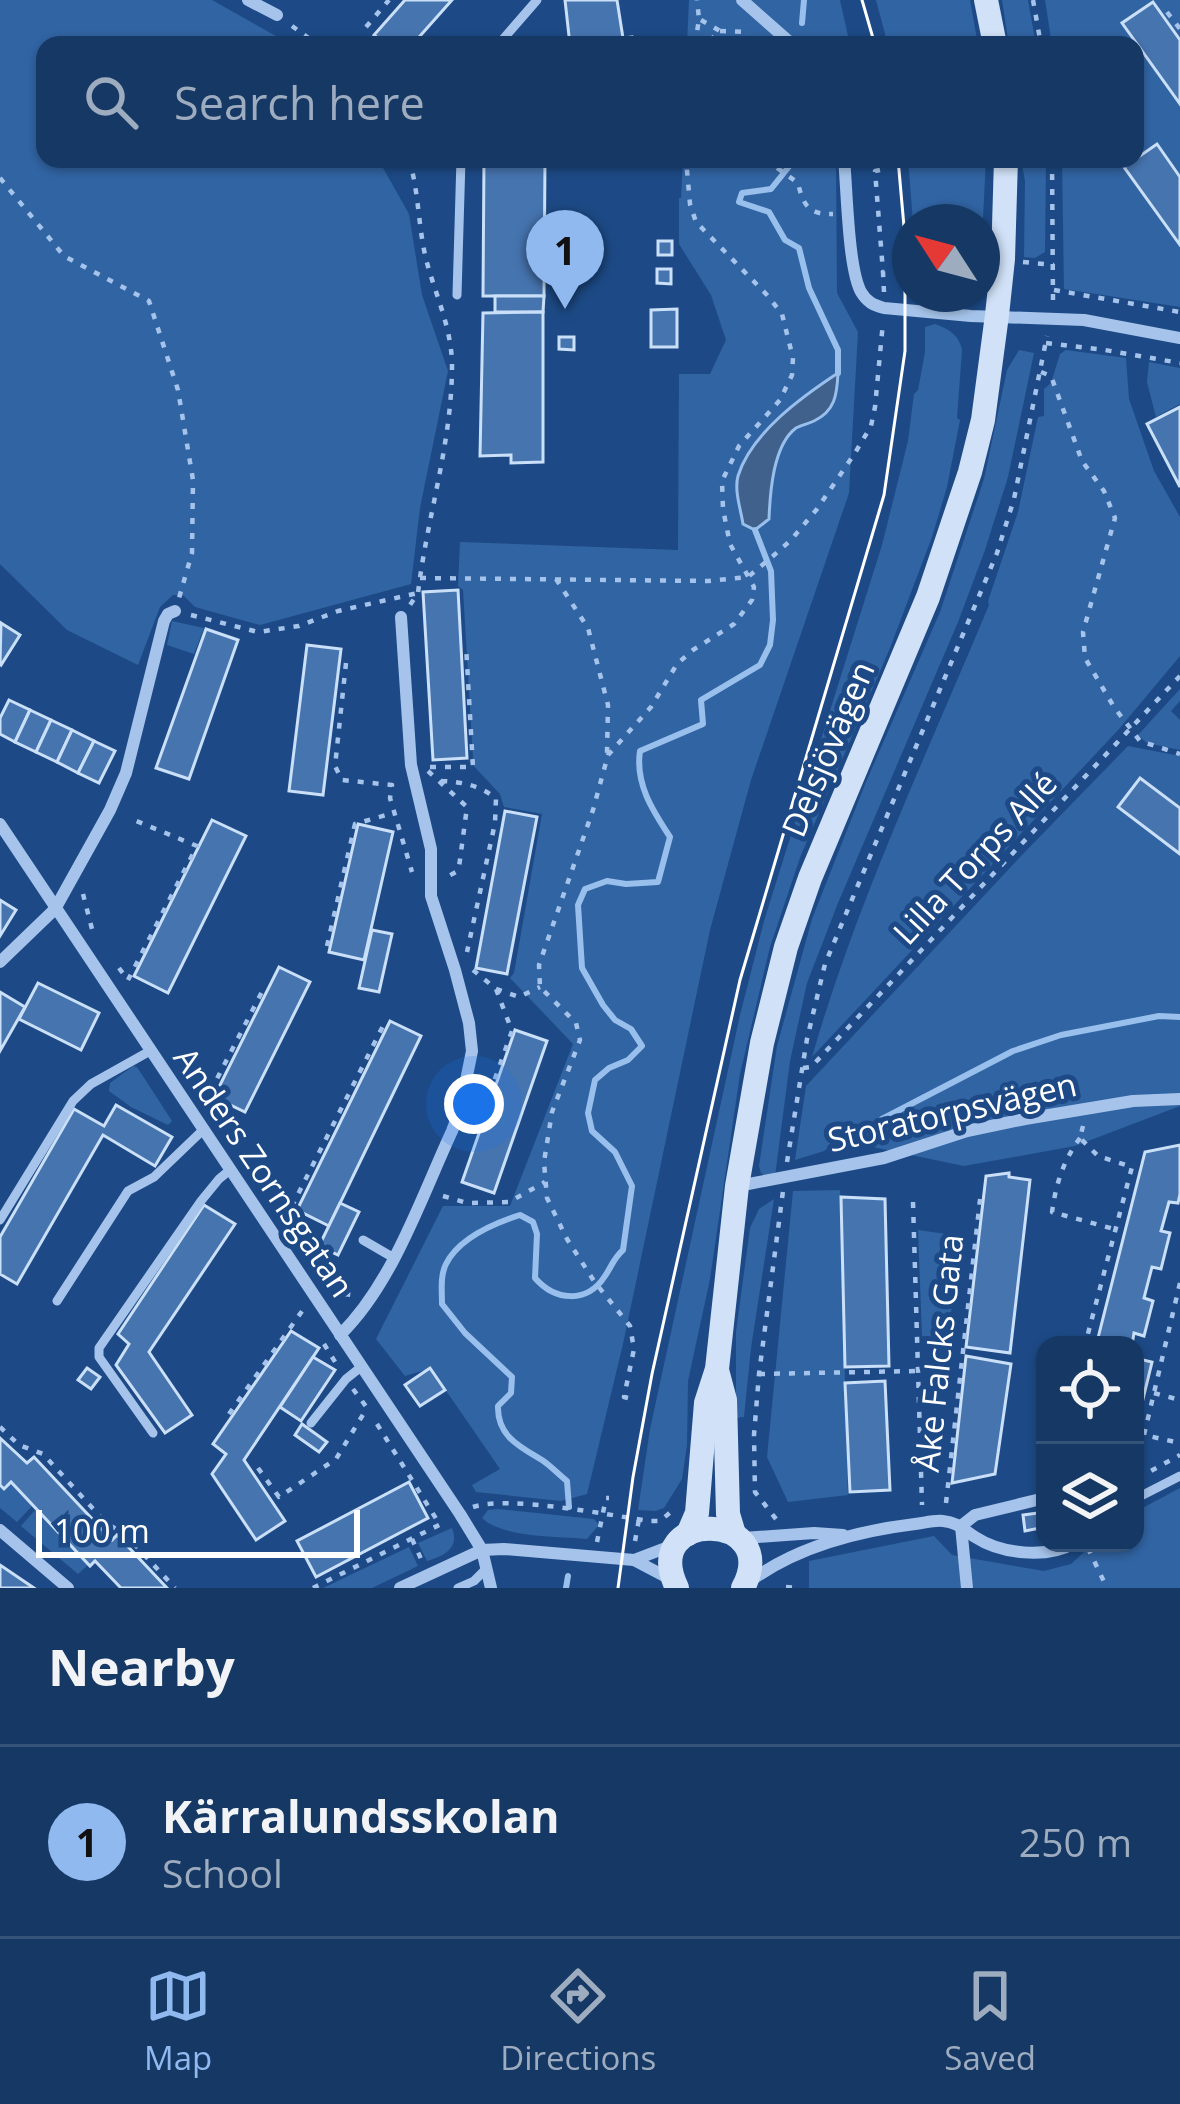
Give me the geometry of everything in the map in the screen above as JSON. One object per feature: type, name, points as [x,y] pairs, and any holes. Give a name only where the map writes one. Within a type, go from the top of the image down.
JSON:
[{"type":"street","points":[[248,0],[277,15]]},
{"type":"street","points":[[742,0],[783,36]]},
{"type":"street","points":[[986,0],[993,36]]},
{"type":"street","points":[[845,168],[855,276],[871,304],[971,316],[1084,320],[1180,338]]},
{"type":"street","name":"Delsjövägen","points":[[675,1584],[671,1562],[697,1513],[706,1403],[717,1369],[736,1186],[762,1043],[786,947],[819,852],[928,597],[983,420],[1003,260],[1006,168]]},
{"type":"street","points":[[0,962],[55,910],[110,810],[126,773],[164,620],[176,610]]},
{"type":"street","points":[[340,1335],[356,1319],[424,1190],[460,1110],[472,1051],[455,970],[430,896],[431,849],[411,766],[401,617]]},
{"type":"street","name":"Anders Zornsgatan","points":[[0,824],[460,1514],[482,1550],[491,1588]]},
{"type":"street","name":"Storatorpsvägen","points":[[736,1186],[884,1158],[967,1131],[1132,1101],[1180,1099]]},
{"type":"street","name":"Delsjövägen","points":[[717,1369],[725,1400],[728,1514],[749,1558],[744,1586]]},
{"type":"street","points":[[961,1526],[975,1515],[1036,1500]]},
{"type":"street","points":[[634,1560],[700,1528],[713,1527],[736,1536],[850,1535],[944,1521],[994,1546],[1051,1552]]},
{"type":"street","points":[[961,1526],[967,1588]]},
{"type":"street","points":[[0,1530],[68,1588]]},
{"type":"street","points":[[744,1586],[764,1571],[850,1535]]},
{"type":"street","points":[[400,1588],[482,1550],[504,1549],[634,1560],[675,1584]]},
{"type":"lane","points":[[506,36],[537,0]]},
{"type":"lane","points":[[457,295],[461,168]]},
{"type":"lane","points":[[0,1220],[73,1101],[91,1084],[150,1051]]},
{"type":"lane","points":[[57,1301],[128,1191],[154,1177],[204,1129]]},
{"type":"lane","points":[[153,1432],[99,1357],[99,1348],[201,1201],[230,1170]]},
{"type":"lane","points":[[363,1240],[388,1255]]},
{"type":"lane","points":[[311,1423],[361,1366]]},
{"type":"lane","points":[[1144,1494],[1180,1476]]},
{"type":"lane","points":[[458,1588],[486,1569]]},
{"type":"path","points":[[366,27],[389,0]]},
{"type":"path","points":[[696,36],[697,0]]},
{"type":"path","points":[[1034,0],[1040,36]]},
{"type":"path","points":[[1167,12],[1180,29]]},
{"type":"path","points":[[277,15],[306,36]]},
{"type":"path","points":[[699,19],[720,31],[715,36]]},
{"type":"path","points":[[724,31],[734,23]]},
{"type":"path","points":[[401,617],[418,593],[444,456],[452,363],[411,168]]},
{"type":"path","points":[[608,755],[651,707],[677,664],[743,614],[752,600],[754,587],[730,544],[722,481],[739,446],[780,400],[792,375],[793,358],[782,314],[696,222],[687,168]]},
{"type":"path","points":[[776,168],[798,183],[802,203],[823,214]]},
{"type":"path","points":[[1052,168],[1054,290],[1180,312]]},
{"type":"path","points":[[420,578],[708,581],[748,577],[773,556],[817,508],[871,426],[889,293],[875,171],[880,170]]},
{"type":"path","points":[[0,178],[64,256],[149,301],[178,390],[193,480],[192,553],[176,610],[258,632],[299,626],[338,611],[418,593]]},
{"type":"path","points":[[870,226],[879,225]]},
{"type":"path","points":[[877,286],[889,293]]},
{"type":"path","points":[[786,1169],[818,987],[997,553],[1014,499],[1046,344],[1180,363]]},
{"type":"path","points":[[1041,372],[1051,376],[1082,461],[1114,513],[1114,528],[1083,632],[1089,669],[1146,745],[1180,754]]},
{"type":"path","points":[[556,579],[588,628],[608,705],[608,755],[539,965],[540,987],[571,1016],[580,1040],[552,1112],[544,1182],[556,1220],[594,1281],[625,1318],[634,1339],[624,1397],[628,1398]]},
{"type":"path","points":[[441,884],[459,867],[468,812],[424,767],[473,766],[466,646]]},
{"type":"path","points":[[346,663],[335,766],[342,780],[392,785],[393,813],[414,877]]},
{"type":"path","name":"Lilla Torps Allé","points":[[803,1068],[811,1067],[1180,676]]},
{"type":"path","points":[[441,781],[482,787],[496,798],[495,823],[465,964]]},
{"type":"path","points":[[327,946],[355,824],[393,813]]},
{"type":"path","points":[[109,956],[128,980],[197,846],[134,820]]},
{"type":"path","points":[[84,880],[82,900],[96,938]]},
{"type":"path","points":[[459,946],[465,964],[496,989],[519,997],[540,987]]},
{"type":"path","points":[[192,1111],[207,1098],[264,988]]},
{"type":"path","points":[[460,1110],[487,1101],[512,1031],[496,989]]},
{"type":"path","points":[[293,1233],[285,1219],[385,1022]]},
{"type":"path","points":[[1088,1108],[1080,1138],[1060,1173],[1052,1212],[1116,1229]]},
{"type":"path","points":[[1080,1138],[1098,1156],[1132,1167],[1087,1336]]},
{"type":"path","points":[[424,1190],[467,1204],[509,1202],[544,1182]]},
{"type":"path","name":"Åke Falcks Gata","points":[[944,1521],[981,1191]]},
{"type":"path","points":[[782,1526],[755,1492],[754,1435],[783,1195]]},
{"type":"path","points":[[913,1202],[922,1523]]},
{"type":"path","points":[[229,1414],[302,1309],[328,1288],[352,1295],[388,1255]]},
{"type":"path","points":[[1180,1283],[1144,1435],[1180,1443]]},
{"type":"path","points":[[302,1309],[313,1326]]},
{"type":"path","points":[[324,1344],[440,1525]]},
{"type":"path","points":[[759,1374],[918,1371]]},
{"type":"path","points":[[1154,1393],[1180,1400]]},
{"type":"path","points":[[258,1468],[278,1497],[336,1459],[367,1408]]},
{"type":"path","points":[[0,1427],[19,1445],[43,1454],[106,1524],[124,1533],[175,1588]]},
{"type":"path","points":[[1144,1475],[1180,1455]]},
{"type":"path","points":[[594,1557],[609,1498]]},
{"type":"path","points":[[313,1588],[486,1503],[635,1519]]},
{"type":"path","points":[[1090,1552],[1107,1588]]},
{"type":"path","points":[[786,1587],[799,1588]]},
{"type":"shaded area","points":[[0,0],[212,0],[276,36],[36,36],[36,168],[383,168],[409,214],[422,295],[448,371],[420,508],[411,584],[260,625],[195,607],[184,596],[173,595],[160,607],[138,665],[67,630],[0,564]]},
{"type":"shaded area","points":[[689,0],[840,0],[848,36],[687,36]]},
{"type":"shaded area","points":[[876,0],[970,0],[976,36],[886,36]]},
{"type":"shaded area","points":[[1002,0],[1028,0],[1034,36],[1008,36]]},
{"type":"shaded area","points":[[1045,0],[1180,0],[1180,307],[1064,289],[1062,168],[1144,168],[1144,36],[1051,36]]},
{"type":"shaded area","points":[[683,168],[836,168],[837,293],[858,332],[849,493],[751,780],[710,930],[587,1494],[561,1501],[476,1492],[472,1485],[500,1469],[438,1379],[425,1370],[405,1376],[376,1339],[443,1206],[510,1206],[573,1044],[510,978],[542,814],[504,807],[500,794],[469,761],[473,758],[463,590],[458,586],[460,542],[678,550],[679,374],[710,374],[726,340],[711,295],[679,244]],"holes":[[[838,374],[826,413],[796,429],[782,447],[774,471],[769,519],[743,524],[737,492],[752,451],[764,434],[785,412]]]},
{"type":"shaded area","points":[[909,168],[986,168],[984,204],[912,204]]},
{"type":"shaded area","points":[[1023,168],[1046,168],[1045,252],[1035,258],[1024,257]]},
{"type":"shaded area","points":[[935,324],[953,333],[962,350],[960,420],[947,487],[890,648],[801,855],[770,947],[740,1074],[710,1279],[688,1381],[682,1479],[664,1508],[638,1510],[650,1429],[740,1015],[764,921],[882,545],[908,441],[925,352],[925,327]]},
{"type":"shaded area","points":[[1019,350],[1034,353],[1008,477],[958,622],[807,983],[790,1061],[775,1176],[766,1177],[759,1166],[777,1046],[812,919],[940,612],[984,479],[1007,370]]},
{"type":"shaded area","points":[[1066,350],[1126,358],[1129,399],[1154,471],[1180,517],[1180,656],[1119,729],[812,1057],[871,885],[989,605],[1018,512],[1038,417],[1044,416],[1044,389]]},
{"type":"shaded area","points":[[1149,362],[1180,368],[1180,404],[1156,417],[1147,382]]},
{"type":"shaded area","points":[[838,373],[831,407],[796,428],[782,446],[774,470],[769,519],[755,530],[743,524],[738,476],[754,445],[780,417]]},
{"type":"shaded area","points":[[172,621],[204,628],[194,654],[167,645]]},
{"type":"shaded area","points":[[1180,689],[1180,701],[1171,711],[1180,720],[1180,750],[1147,743],[1138,735]]},
{"type":"shaded area","points":[[1128,746],[1180,756],[1180,1106],[1075,1146],[964,1166],[839,1140],[824,1151],[795,1160],[806,1086]]},
{"type":"shaded area","points":[[133,1066],[172,1121],[168,1125],[109,1091],[110,1083]]},
{"type":"shaded area","points":[[840,1190],[848,1495],[788,1502],[767,1457],[793,1191]]},
{"type":"shaded area","points":[[774,1199],[744,1417],[736,1418],[736,1332],[750,1228],[759,1209]]},
{"type":"shaded area","points":[[918,1230],[960,1236],[948,1339],[922,1336]]},
{"type":"shaded area","points":[[11,1483],[32,1506],[17,1522],[0,1508],[0,1487],[5,1490]]},
{"type":"shaded area","points":[[1180,1488],[1180,1588],[809,1588],[809,1561],[934,1536],[952,1555],[1044,1571],[1071,1564],[1084,1552],[1144,1552],[1144,1507]]},
{"type":"shaded area","points":[[35,1510],[88,1565],[78,1574],[21,1526]]},
{"type":"shaded area","points":[[488,1510],[594,1519],[599,1525],[587,1539],[517,1533],[482,1518]]},
{"type":"shaded area","points":[[452,1528],[452,1546],[427,1561],[418,1543]]},
{"type":"shaded area","points":[[409,1547],[418,1566],[372,1588],[323,1588]]},
{"type":"building","points":[[405,0],[452,0],[420,36],[374,35]]},
{"type":"building","points":[[565,0],[617,0],[623,36],[569,36]]},
{"type":"building","points":[[1153,2],[1180,40],[1180,104],[1144,54],[1144,36],[1131,36],[1122,23]]},
{"type":"building","points":[[1157,144],[1180,177],[1180,245],[1125,168],[1144,168],[1144,153]]},
{"type":"building","points":[[484,168],[545,168],[544,296],[483,296]]},
{"type":"building","points":[[658,241],[672,241],[672,255],[658,255]]},
{"type":"building","points":[[657,269],[671,269],[671,284],[657,283]]},
{"type":"building","points":[[495,296],[544,296],[543,312],[495,312]]},
{"type":"building","points":[[677,309],[677,347],[651,347],[651,310]]},
{"type":"building","points":[[543,312],[543,462],[511,463],[511,455],[480,456],[483,313]]},
{"type":"building","points":[[559,337],[574,337],[574,350],[559,349]]},
{"type":"building","points":[[1180,407],[1180,487],[1147,424]]},
{"type":"building","points":[[458,590],[467,758],[433,760],[423,592]]},
{"type":"building","points":[[1,623],[20,635],[1,665],[0,664]]},
{"type":"building","points":[[206,629],[238,640],[189,779],[156,768]]},
{"type":"building","points":[[307,645],[341,649],[323,795],[289,791]]},
{"type":"building","points":[[9,700],[30,710],[15,742],[0,734],[0,718]]},
{"type":"building","points":[[30,710],[51,720],[36,752],[15,742]]},
{"type":"building","points":[[51,720],[72,730],[57,762],[36,752]]},
{"type":"building","points":[[72,730],[94,741],[78,773],[57,762]]},
{"type":"building","points":[[94,741],[115,751],[99,783],[78,773]]},
{"type":"building","points":[[1140,778],[1180,808],[1180,854],[1118,807]]},
{"type":"building","points":[[505,811],[537,817],[507,974],[476,968]]},
{"type":"building","points":[[212,820],[246,836],[168,993],[134,976]]},
{"type":"building","points":[[358,824],[393,832],[364,960],[329,952]]},
{"type":"building","points":[[0,900],[16,910],[0,936]]},
{"type":"building","points":[[372,930],[392,934],[379,992],[359,988]]},
{"type":"building","points":[[279,967],[310,982],[245,1112],[214,1097]]},
{"type":"building","points":[[38,983],[99,1013],[81,1050],[19,1019]]},
{"type":"building","points":[[0,992],[25,1007],[0,1051]]},
{"type":"building","points":[[390,1021],[421,1036],[329,1226],[297,1210]]},
{"type":"building","points":[[515,1030],[547,1041],[494,1193],[462,1182]]},
{"type":"building","points":[[116,1105],[172,1137],[155,1166],[103,1135],[17,1284],[0,1274],[0,1237],[74,1109],[104,1126]]},
{"type":"building","points":[[1180,1145],[1178,1203],[1169,1202],[1161,1231],[1170,1233],[1161,1269],[1152,1267],[1144,1298],[1153,1301],[1144,1336],[1099,1336],[1145,1152]]},
{"type":"building","points":[[1009,1173],[1009,1177],[1030,1180],[1010,1353],[966,1347],[986,1176]]},
{"type":"building","points":[[841,1197],[885,1199],[889,1366],[845,1367]]},
{"type":"building","points":[[340,1203],[359,1212],[338,1255],[319,1246]]},
{"type":"building","points":[[204,1205],[235,1224],[149,1352],[192,1415],[165,1433],[116,1365],[129,1344],[118,1334]]},
{"type":"building","points":[[291,1331],[319,1348],[244,1460],[285,1521],[256,1540],[212,1474],[226,1454],[213,1444]]},
{"type":"building","points":[[966,1356],[1011,1364],[995,1474],[952,1483]]},
{"type":"building","points":[[313,1357],[335,1370],[301,1421],[280,1407]]},
{"type":"building","points":[[1144,1360],[1152,1362],[1144,1395]]},
{"type":"building","points":[[87,1368],[100,1377],[91,1389],[78,1380]]},
{"type":"building","points":[[430,1368],[445,1390],[420,1406],[405,1385]]},
{"type":"building","points":[[885,1381],[890,1490],[850,1492],[845,1383]]},
{"type":"building","points":[[302,1424],[327,1442],[319,1452],[295,1435]]},
{"type":"building","points":[[0,1438],[27,1463],[34,1457],[112,1540],[117,1535],[167,1588],[121,1588],[95,1561],[90,1566],[11,1482],[4,1489],[0,1485]]},
{"type":"building","points":[[409,1482],[428,1518],[316,1577],[297,1541]]},
{"type":"building","points":[[1036,1513],[1036,1529],[1025,1531],[1023,1515]]},
{"type":"building","points":[[0,1565],[34,1588],[0,1588]]},
{"type":"waterway","points":[[802,23],[804,0]]},
{"type":"waterway","points":[[788,168],[771,189],[742,193],[739,202],[769,212],[785,240],[799,248],[809,288],[838,350],[838,373]]},
{"type":"waterway","points":[[569,1507],[567,1481],[511,1439],[501,1425],[498,1406],[511,1393],[512,1377],[442,1304],[443,1273],[452,1255],[469,1239],[520,1215],[533,1222],[537,1234],[535,1278],[561,1295],[580,1295],[598,1285],[623,1250],[632,1186],[615,1152],[592,1131],[588,1113],[595,1080],[642,1046],[631,1029],[603,1005],[582,968],[578,905],[585,889],[607,881],[658,882],[670,837],[643,786],[640,751],[703,724],[701,700],[760,665],[770,645],[771,571],[755,530]]},
{"type":"waterway","points":[[882,1119],[1013,1051],[1061,1035],[1159,1016],[1180,1017]]},
{"type":"waterway","points":[[566,1588],[568,1576]]},
{"type":"tram line","points":[[862,0],[872,36]]},
{"type":"tram line","points":[[618,1588],[652,1374],[740,980],[884,495],[905,351],[905,238],[899,168]]},
{"type":"place","name":"Kärralundsskolan","points":[[565,309]]}]
